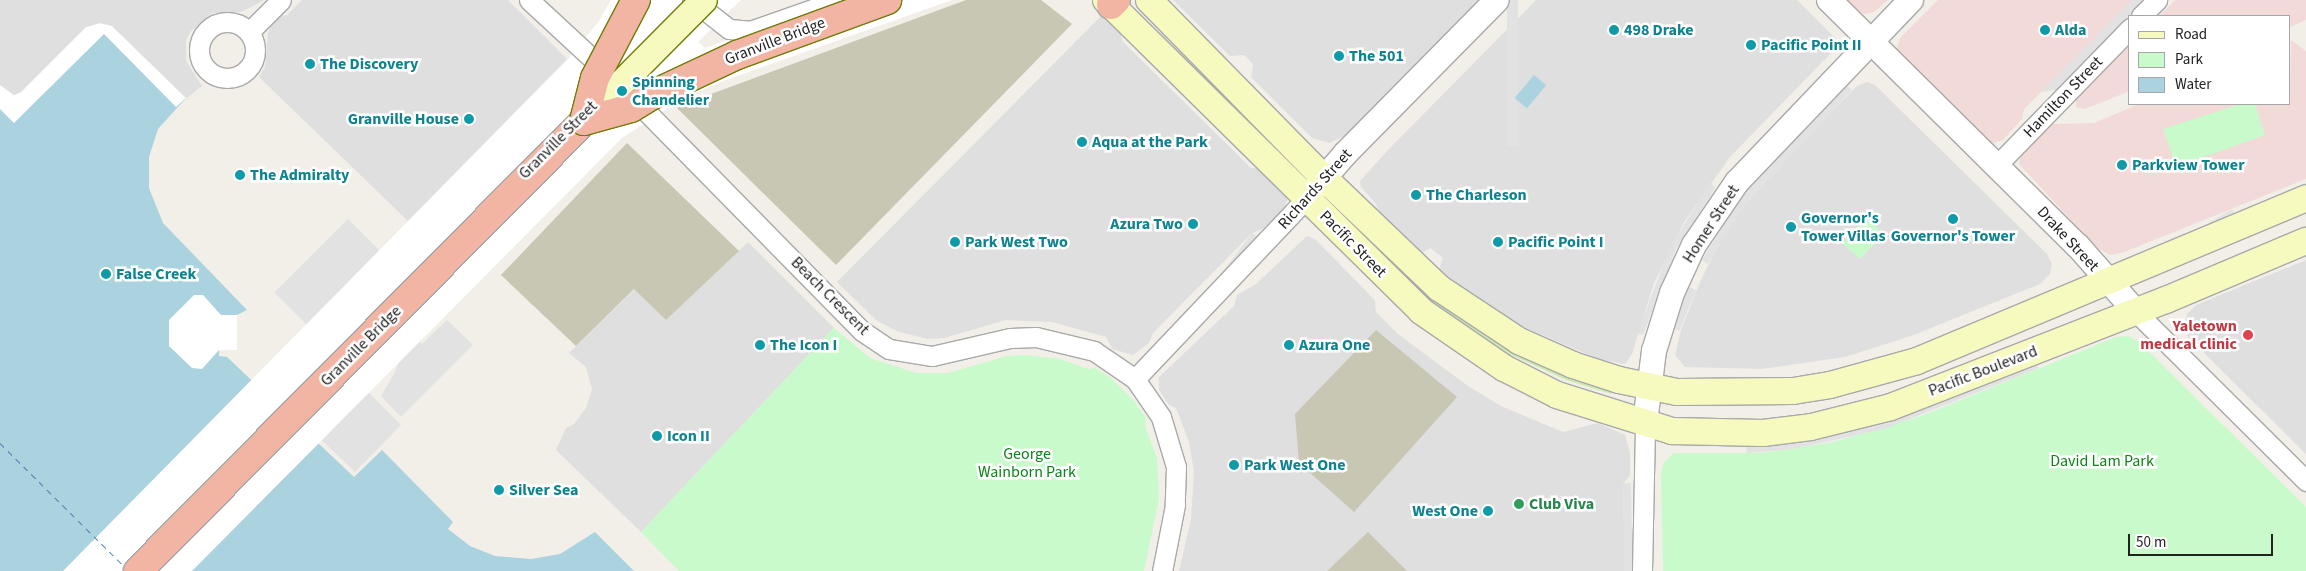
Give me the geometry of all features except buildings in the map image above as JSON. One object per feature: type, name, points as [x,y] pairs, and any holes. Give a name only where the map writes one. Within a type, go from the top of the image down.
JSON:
[{"type":"highway","points":[[584,121],[595,78],[636,0]]},
{"type":"highway","name":"Granville Bridge","points":[[138,571],[584,121],[631,108],[654,94],[737,55],[886,0]]},
{"type":"main road","name":"Pacific Street","points":[[1149,0],[1324,178],[1418,270],[1478,316],[1519,341],[1573,365],[1648,386]]},
{"type":"main road","name":"Granville Bridge","points":[[584,121],[697,1]]},
{"type":"main road","name":"Pacific Street","points":[[1111,2],[1306,199],[1421,311],[1456,337],[1504,368],[1557,395],[1645,423]]},
{"type":"main road","name":"Pacific Boulevard","points":[[1648,386],[1677,392],[1743,393],[1830,385],[1917,361],[2306,198]]},
{"type":"main road","name":"Pacific Boulevard","points":[[1645,423],[1672,431],[1763,432],[1853,418],[1891,407],[2136,312],[2306,242]]},
{"type":"street","points":[[249,32],[281,0]]},
{"type":"street","name":"Beach Crescent","points":[[529,0],[616,81],[862,331],[889,348],[932,356],[1010,338],[1042,338],[1094,352],[1136,380],[1161,417],[1176,467],[1176,505],[1162,571]]},
{"type":"street","points":[[697,1],[729,29],[750,31],[838,0]]},
{"type":"street","name":"Richards Street","points":[[1136,380],[1324,178],[1496,0]]},
{"type":"street","name":"Drake Street","points":[[1829,0],[2078,246],[2106,281],[2136,312],[2306,481]]},
{"type":"street","name":"Homer Street","points":[[1642,571],[1645,423],[1648,386],[1654,351],[1672,294],[1686,259],[1709,221],[1762,154],[1910,0]]},
{"type":"street","points":[[2143,15],[2157,0]]},
{"type":"street","name":"Granville Street","points":[[440,258],[697,1]]},
{"type":"street","name":"Hamilton Street","points":[[1997,165],[2128,30]]},
{"type":"shaded area","points":[[0,0],[263,1],[241,12],[212,13],[191,31],[186,40],[186,61],[202,86],[176,107],[0,109]]},
{"type":"shaded area","points":[[302,0],[508,0],[567,59],[408,221],[259,77],[265,67],[268,33],[272,22],[276,17],[287,15]]},
{"type":"shaded area","points":[[966,0],[1041,0],[1072,24],[836,265],[676,107]]},
{"type":"shaded area","points":[[1173,0],[1481,0],[1347,135],[1329,143],[1312,138],[1251,77],[1253,64],[1244,55],[1230,56]]},
{"type":"shaded area","points":[[1507,0],[1518,0],[1518,146],[1507,146]]},
{"type":"shaded area","points":[[1536,0],[1797,0],[1836,39],[1834,50],[1730,157],[1684,222],[1654,283],[1632,354],[1625,364],[1598,359],[1510,321],[1438,272],[1443,258],[1430,248],[1420,254],[1384,223],[1376,204],[1361,187],[1360,181],[1388,150]]},
{"type":"shaded area","points":[[1844,0],[1888,0],[1874,12],[1865,14],[1857,12]]},
{"type":"shaded area","points":[[1938,0],[2132,0],[2024,109],[2022,119],[2003,140],[1994,143],[1990,142],[1897,49],[1900,38]]},
{"type":"shaded area","points":[[2132,0],[2151,0],[2136,15],[2128,15],[2128,24],[2064,89],[2041,92]]},
{"type":"shaded area","points":[[2175,0],[2306,0],[2306,20],[2291,27],[2291,15],[2160,15]]},
{"type":"shaded area","points":[[1103,14],[1121,31],[1122,41],[1251,168],[1261,168],[1288,198],[1283,211],[1262,229],[1252,233],[1153,333],[1149,343],[1133,355],[1112,349],[1106,337],[1052,322],[1006,320],[944,338],[928,339],[899,332],[877,321],[837,282]]},
{"type":"shaded area","points":[[2291,40],[2306,51],[2306,179],[2124,252],[2110,255],[2096,247],[2019,164],[2021,152],[2053,124],[2094,123],[2137,105],[2291,105]]},
{"type":"shaded area","points":[[2128,47],[2128,92],[2085,109],[2076,107],[2076,100]]},
{"type":"shaded area","points":[[1867,82],[1875,85],[2047,254],[2052,264],[2050,274],[2040,284],[1911,336],[1845,357],[1762,369],[1685,367],[1675,355],[1681,330],[1700,282],[1724,234],[1755,191],[1857,86]]},
{"type":"shaded area","points":[[1847,86],[1852,90],[1741,210],[1708,264],[1702,260],[1743,195]]},
{"type":"shaded area","points":[[627,143],[739,251],[666,320],[634,289],[576,346],[501,275]]},
{"type":"shaded area","points":[[1710,183],[1716,187],[1676,249],[1643,335],[1637,334],[1670,247]]},
{"type":"shaded area","points":[[2232,209],[2235,214],[2169,254],[2166,249]]},
{"type":"shaded area","points":[[348,219],[395,266],[321,339],[274,293]]},
{"type":"shaded area","points":[[1252,233],[1256,236],[1206,302],[1202,299]]},
{"type":"shaded area","points":[[1307,236],[1315,239],[1368,293],[1375,301],[1376,312],[1398,334],[1468,386],[1501,406],[1563,432],[1598,423],[1625,435],[1630,453],[1630,475],[1623,484],[1625,571],[1179,571],[1191,519],[1194,472],[1189,442],[1176,408],[1169,405],[1159,390],[1159,377],[1234,306],[1237,295],[1256,284]]},
{"type":"shaded area","points":[[748,242],[834,328],[641,532],[556,450],[566,428],[574,424],[586,408],[592,389],[586,367],[569,353],[635,289],[666,320]]},
{"type":"shaded area","points":[[2306,260],[2306,454],[2188,337],[2184,325],[2187,314],[2196,305]]},
{"type":"shaded area","points":[[1689,287],[1696,290],[1679,331],[1672,328]]},
{"type":"shaded area","points":[[447,320],[473,345],[401,417],[381,396],[395,372],[412,333],[422,344]]},
{"type":"shaded area","points":[[1376,330],[1457,397],[1354,512],[1299,463],[1295,414]]},
{"type":"shaded area","points":[[2036,362],[2039,368],[1884,429],[1793,449],[1747,453],[1746,445]]},
{"type":"shaded area","points":[[341,365],[401,425],[355,472],[260,381]]},
{"type":"shaded area","points":[[1623,483],[1631,483],[1633,571],[1625,571]]},
{"type":"shaded area","points":[[1368,532],[1407,571],[1327,571]]},
{"type":"green space","points":[[2237,105],[2255,105],[2265,135],[2176,167],[2163,129]]},
{"type":"green space","points":[[1346,218],[1613,392],[1611,394],[1566,380],[1463,333],[1344,221]]},
{"type":"green space","points":[[1868,219],[1884,234],[1860,259],[1843,244],[1853,230]]},
{"type":"green space","name":"George Wainborn Park","points":[[834,328],[870,358],[916,373],[948,373],[1007,356],[1026,355],[1060,359],[1088,369],[1095,368],[1111,378],[1134,401],[1146,418],[1145,426],[1157,458],[1159,499],[1144,571],[679,571],[641,532]]},
{"type":"green space","name":"David Lam Park","points":[[2128,336],[2138,341],[2306,507],[2306,571],[1663,571],[1661,472],[1664,462],[1674,453],[1762,453],[1834,442],[1924,415],[2116,337]]},
{"type":"water","name":"False Creek","points":[[100,23],[112,26],[186,98],[158,129],[149,157],[149,188],[163,223],[247,310],[237,315],[221,315],[219,356],[227,357],[354,477],[382,450],[453,522],[448,529],[470,546],[495,556],[531,559],[560,554],[595,532],[634,571],[0,571],[0,85],[14,95],[21,92],[86,27]]},
{"type":"water","points":[[1534,75],[1546,85],[1527,108],[1515,98]]},
{"type":"pier","points":[[611,0],[741,0],[698,42],[705,48],[840,0],[952,0],[726,80],[685,97],[622,138],[192,571],[63,571],[569,58],[599,21]]},
{"type":"pier","points":[[100,23],[112,26],[186,98],[176,107],[104,34],[14,123],[0,109],[0,85],[14,95],[21,92],[86,27]]},
{"type":"pier","points":[[194,295],[203,295],[221,315],[237,315],[237,350],[219,350],[202,369],[192,368],[169,346],[169,320]]},
{"type":"ferry route","points":[[0,443],[125,567]]},
{"type":"place","name":"498 Drake","points":[[1614,30]]},
{"type":"place","name":"Alda","points":[[2045,30]]},
{"type":"place","name":"Pacific Point II","points":[[1751,45]]},
{"type":"place","name":"The 501","points":[[1339,56]]},
{"type":"place","name":"The Discovery","points":[[310,64]]},
{"type":"place","name":"Spinning Chandelier","points":[[622,91]]},
{"type":"place","name":"Granville House","points":[[469,119]]},
{"type":"place","name":"Aqua at the Park","points":[[1082,142]]},
{"type":"place","name":"Parkview Tower","points":[[2122,165]]},
{"type":"place","name":"The Admiralty","points":[[240,175]]},
{"type":"place","name":"The Charleson","points":[[1416,195]]},
{"type":"place","name":"Governor's Tower","points":[[1953,219]]},
{"type":"place","name":"Azura Two","points":[[1193,224]]},
{"type":"place","name":"Governor's Tower Villas","points":[[1791,227]]},
{"type":"place","name":"Park West Two","points":[[955,242]]},
{"type":"place","name":"Pacific Point I","points":[[1498,242]]},
{"type":"place","name":"False Creek","points":[[106,274]]},
{"type":"place","name":"Yaletown medical clinic","points":[[2248,335]]},
{"type":"place","name":"The Icon I","points":[[760,345]]},
{"type":"place","name":"Azura One","points":[[1289,345]]},
{"type":"place","name":"Icon II","points":[[657,436]]},
{"type":"place","name":"Park West One","points":[[1234,465]]},
{"type":"place","name":"Silver Sea","points":[[499,490]]},
{"type":"place","name":"Club Viva","points":[[1519,504]]},
{"type":"place","name":"West One","points":[[1488,511]]}]
